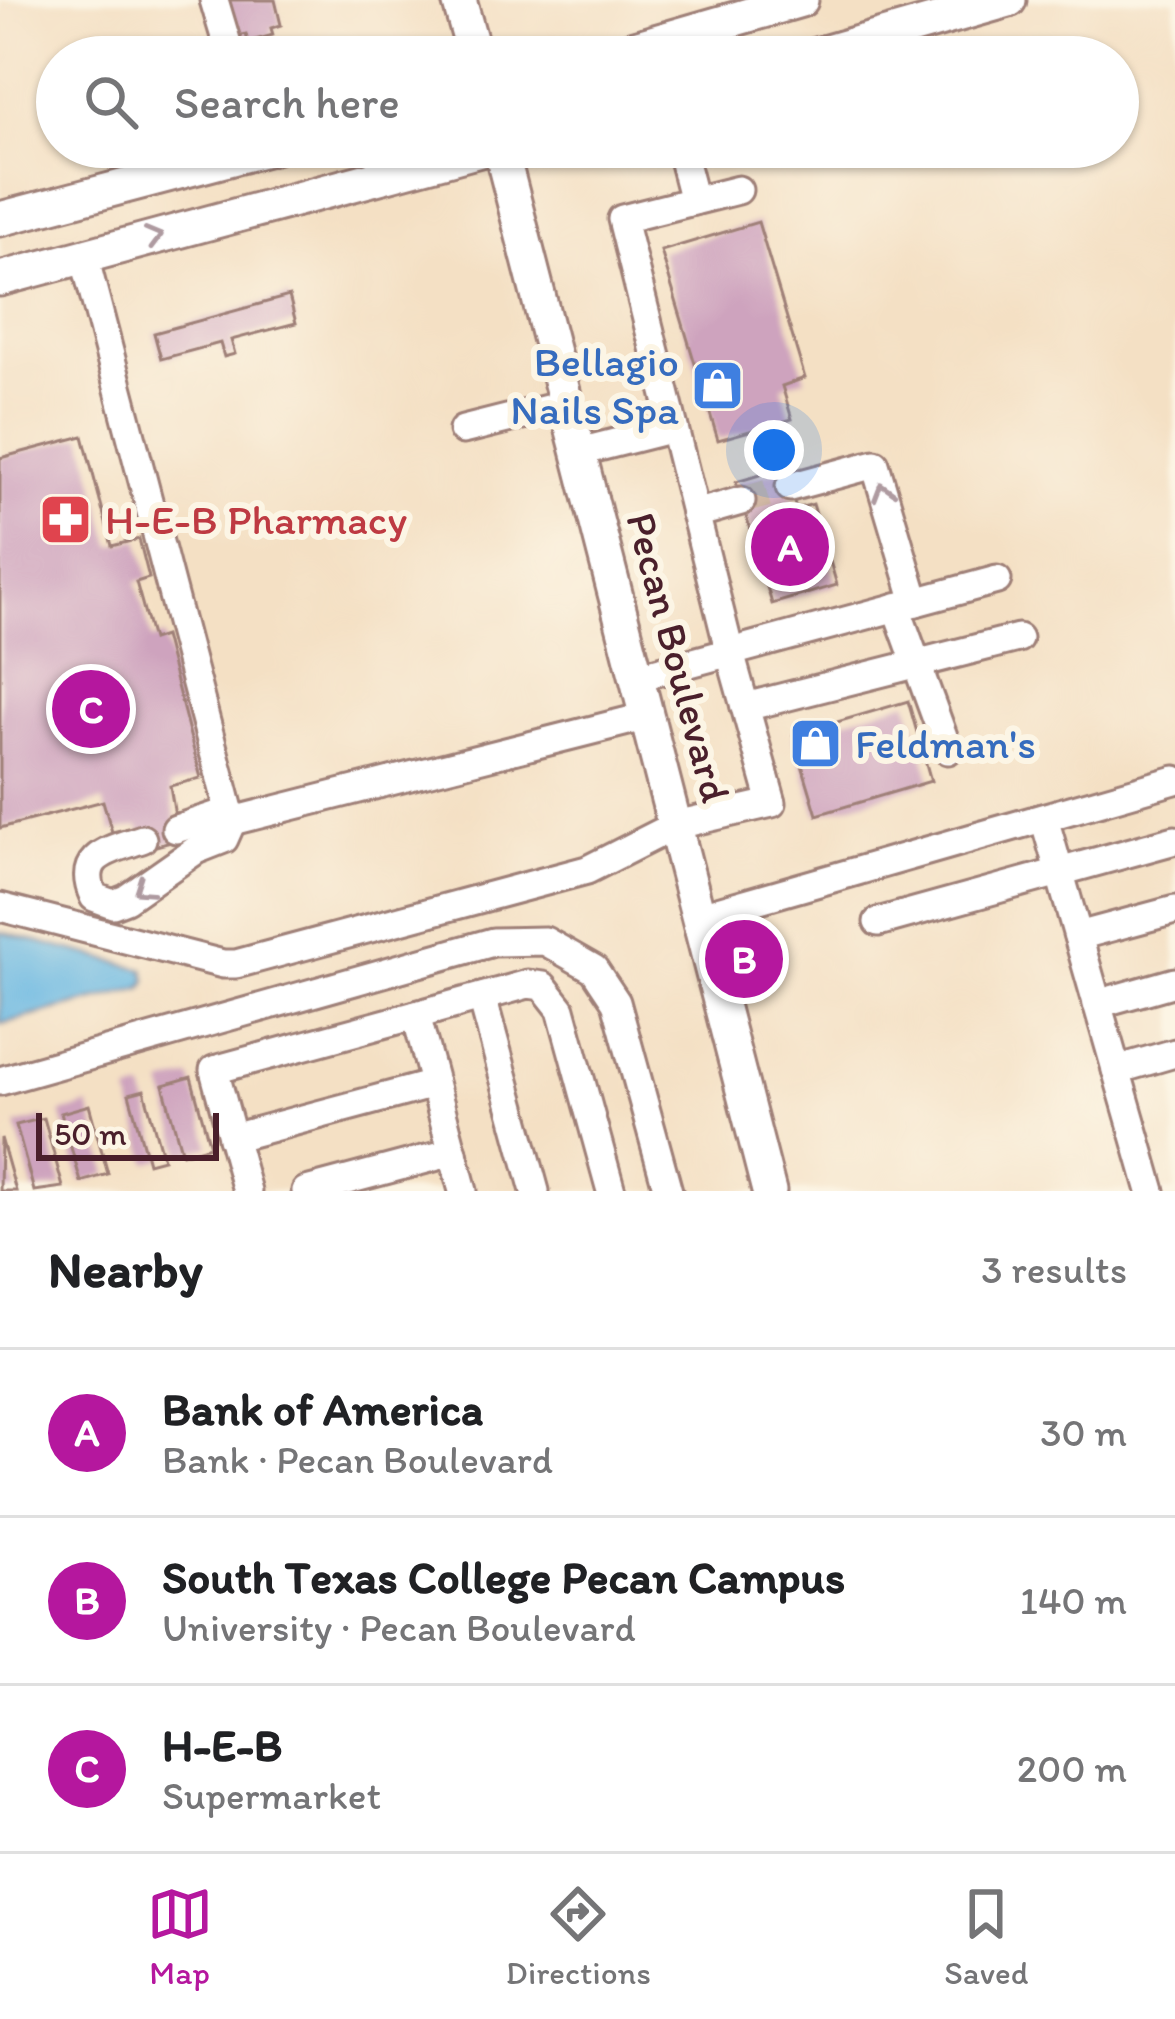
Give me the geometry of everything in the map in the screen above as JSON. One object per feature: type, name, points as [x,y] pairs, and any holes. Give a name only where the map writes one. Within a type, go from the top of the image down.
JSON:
[{"type":"main road","points":[[459,0],[469,36]]},
{"type":"main road","points":[[676,36],[801,0]]},
{"type":"main road","points":[[883,36],[1009,0]]},
{"type":"main road","points":[[0,219],[194,168]]},
{"type":"main road","points":[[0,279],[412,168]]},
{"type":"main road","name":"Pecan Boulevard","points":[[505,168],[769,1191]]},
{"type":"street","points":[[214,0],[225,36]]},
{"type":"street","points":[[685,168],[694,201]]},
{"type":"street","points":[[0,907],[236,964],[587,871],[676,826],[772,803],[622,219],[738,190]]},
{"type":"street","points":[[84,256],[231,816],[224,839],[196,850],[126,899],[113,904],[94,897],[88,883],[93,861],[142,839]]},
{"type":"street","points":[[463,430],[566,404]]},
{"type":"street","points":[[579,452],[674,428]]},
{"type":"street","points":[[790,487],[875,464],[916,664],[948,750]]},
{"type":"street","points":[[695,514],[741,501]]},
{"type":"street","points":[[638,677],[997,580]]},
{"type":"street","points":[[745,707],[1018,638]]},
{"type":"street","points":[[176,829],[648,716]]},
{"type":"street","points":[[700,916],[1175,780]]},
{"type":"street","points":[[1044,818],[1150,1191]]},
{"type":"street","points":[[878,922],[1175,840]]},
{"type":"street","points":[[1078,936],[1175,910]]},
{"type":"street","points":[[0,1081],[493,942],[545,941],[594,969],[616,1003],[668,1191]]},
{"type":"street","points":[[1097,1004],[1175,982]]},
{"type":"street","points":[[214,1070],[528,984],[542,986],[561,1009],[611,1191]]},
{"type":"street","points":[[482,997],[535,1191]]},
{"type":"street","points":[[416,1015],[463,1191]]},
{"type":"street","points":[[202,1024],[247,1191]]},
{"type":"street","points":[[1116,1070],[1175,1053]]},
{"type":"street","points":[[232,1138],[434,1084]]},
{"type":"street","points":[[305,1191],[452,1152]]},
{"type":"water","points":[[0,932],[144,969],[147,980],[142,988],[0,1024]]},
{"type":"building","points":[[221,0],[275,0],[281,25],[271,28],[273,35],[233,36]]},
{"type":"building","points":[[758,222],[805,378],[782,386],[792,419],[718,440],[661,251]]},
{"type":"building","points":[[289,296],[296,323],[231,340],[235,354],[224,357],[220,343],[161,359],[154,333]]},
{"type":"building","points":[[83,436],[112,546],[139,539],[149,578],[136,582],[152,640],[164,636],[201,778],[170,786],[179,840],[145,849],[139,826],[112,832],[103,801],[0,828],[0,458]]},
{"type":"building","points":[[784,468],[796,509],[813,504],[837,585],[772,604],[736,482]]},
{"type":"building","points":[[908,701],[931,781],[817,815],[793,735]]},
{"type":"building","points":[[191,1077],[210,1146],[182,1154],[163,1085]]},
{"type":"building","points":[[144,1090],[163,1159],[148,1163],[129,1094]]},
{"type":"building","points":[[89,1105],[108,1174],[81,1182],[61,1113]]},
{"type":"building","points":[[44,1118],[63,1187],[34,1191],[16,1125]]},
{"type":"building","points":[[1,1138],[16,1191],[0,1191]]},
{"type":"tunnel","points":[[741,501],[790,487]]},
{"type":"place","name":"Bellagio Nails Spa","points":[[718,385]]},
{"type":"place","name":"H-E-B Pharmacy","points":[[66,519]]},
{"type":"place","name":"Bank of America","points":[[790,547]]},
{"type":"place","name":"H-E-B","points":[[91,709]]},
{"type":"place","name":"Feldman's","points":[[816,743]]},
{"type":"place","name":"South Texas College Pecan Campus","points":[[744,959]]}]
